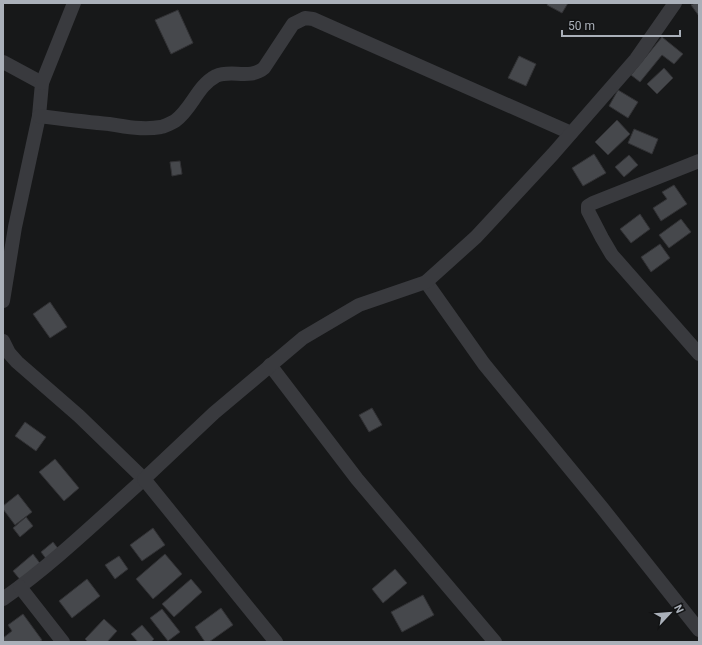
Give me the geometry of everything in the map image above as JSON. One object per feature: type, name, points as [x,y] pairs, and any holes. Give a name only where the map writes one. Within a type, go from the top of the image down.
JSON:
[{"type":"street","points":[[3,301],[15,227],[39,116],[42,83],[74,3]]},
{"type":"street","points":[[3,599],[20,587],[69,545],[144,479],[214,413],[303,338],[359,305],[426,282],[476,237],[571,133],[636,59],[675,3]]},
{"type":"street","points":[[39,116],[137,128],[161,127],[176,121],[205,84],[218,76],[227,74],[246,74],[260,71],[264,68],[293,24],[305,18],[313,19],[571,133]]},
{"type":"street","points":[[3,62],[42,83]]},
{"type":"street","points":[[699,161],[593,203],[588,206],[588,211],[612,255],[699,354]]},
{"type":"street","points":[[426,282],[484,364],[603,509],[699,630]]},
{"type":"street","points":[[3,341],[8,353],[17,362],[79,416],[144,479],[276,642]]},
{"type":"street","points":[[270,365],[357,479],[495,642]]},
{"type":"street","points":[[20,587],[63,642]]},
{"type":"building","points":[[548,3],[568,3],[562,13],[547,5]]},
{"type":"building","points":[[699,3],[699,16],[691,5]]},
{"type":"building","points":[[178,10],[193,43],[171,54],[155,20]]},
{"type":"building","points":[[662,37],[683,54],[674,64],[662,55],[640,82],[631,75]]},
{"type":"building","points":[[519,56],[536,64],[526,86],[508,78]]},
{"type":"building","points":[[664,68],[673,78],[657,94],[647,84]]},
{"type":"building","points":[[618,90],[638,102],[628,118],[609,106]]},
{"type":"building","points":[[617,120],[630,134],[608,155],[595,142]]},
{"type":"building","points":[[634,129],[658,139],[652,154],[628,143]]},
{"type":"building","points":[[594,154],[606,173],[583,186],[572,168]]},
{"type":"building","points":[[629,155],[638,165],[624,177],[615,167]]},
{"type":"building","points":[[180,161],[182,174],[172,176],[170,162]]},
{"type":"building","points":[[674,185],[687,204],[661,221],[653,208],[667,199],[662,192]]},
{"type":"building","points":[[640,214],[650,229],[631,243],[620,229]]},
{"type":"building","points":[[681,219],[691,232],[669,248],[659,235]]},
{"type":"building","points":[[660,244],[670,258],[651,272],[641,257]]},
{"type":"building","points":[[50,302],[67,327],[50,338],[33,314]]},
{"type":"building","points":[[372,408],[382,425],[369,432],[359,415]]},
{"type":"building","points":[[25,422],[46,437],[36,451],[15,436]]},
{"type":"building","points":[[55,459],[79,488],[64,501],[39,472]]},
{"type":"building","points":[[18,494],[32,512],[15,525],[3,509],[3,506]]},
{"type":"building","points":[[26,517],[33,526],[20,537],[13,528]]},
{"type":"building","points":[[153,528],[165,545],[142,561],[130,545]]},
{"type":"building","points":[[53,542],[60,551],[47,560],[41,552]]},
{"type":"building","points":[[33,554],[42,566],[22,582],[13,571]]},
{"type":"building","points":[[165,554],[182,574],[153,599],[136,579]]},
{"type":"building","points":[[119,556],[128,569],[115,579],[105,565]]},
{"type":"building","points":[[395,569],[407,583],[383,603],[372,589]]},
{"type":"building","points":[[87,579],[100,596],[72,618],[59,601]]},
{"type":"building","points":[[191,579],[202,592],[174,617],[162,604]]},
{"type":"building","points":[[423,595],[434,615],[402,632],[391,612]]},
{"type":"building","points":[[221,608],[233,625],[209,642],[205,642],[195,627]]},
{"type":"building","points":[[162,609],[180,632],[168,641],[150,618]]},
{"type":"building","points":[[23,614],[42,640],[39,642],[3,642],[3,638],[12,631],[8,625]]},
{"type":"building","points":[[104,619],[117,631],[107,642],[88,642],[85,639]]},
{"type":"building","points":[[142,625],[154,639],[151,642],[138,642],[131,634]]}]
